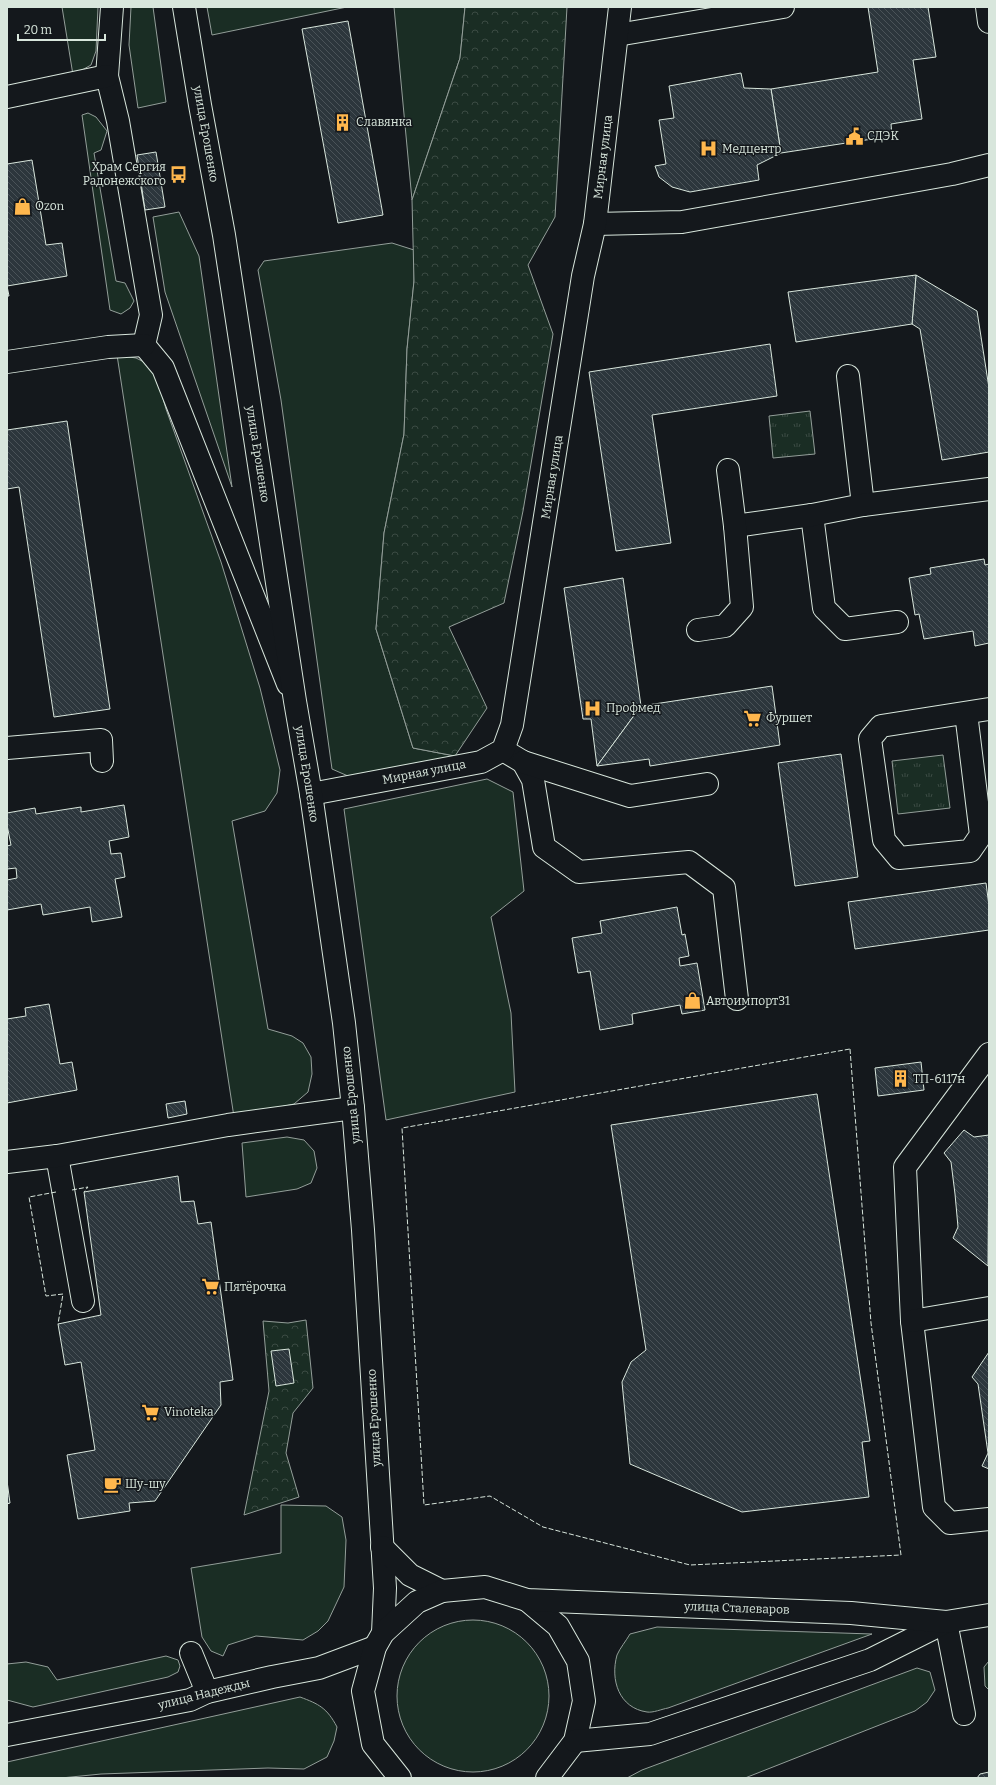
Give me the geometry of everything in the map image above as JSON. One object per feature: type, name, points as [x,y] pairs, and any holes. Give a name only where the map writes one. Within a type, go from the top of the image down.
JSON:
[{"type":"main road","points":[[112,7],[107,76],[118,120],[151,315],[144,345]]},
{"type":"main road","name":"улица Ерошенко","points":[[184,7],[200,106],[224,235],[295,701],[312,794],[344,1023],[363,1230],[385,1588],[379,1640]]},
{"type":"main road","name":"Мирная улица","points":[[312,794],[481,762],[502,750],[512,725],[583,276],[595,224],[620,7]]},
{"type":"main road","points":[[617,35],[784,7]]},
{"type":"main road","points":[[987,7],[989,22]]},
{"type":"main road","points":[[7,97],[107,76]]},
{"type":"main road","points":[[595,224],[682,222],[952,174],[989,165]]},
{"type":"main road","points":[[144,345],[163,368],[295,701]]},
{"type":"main road","points":[[7,362],[108,347],[144,345]]},
{"type":"main road","points":[[848,376],[863,505]]},
{"type":"main road","points":[[698,630],[725,626],[742,607],[735,526],[728,470]]},
{"type":"main road","points":[[735,526],[812,515],[863,505],[989,489]]},
{"type":"main road","points":[[812,515],[824,608],[845,629],[897,622]]},
{"type":"main road","points":[[966,713],[981,835],[970,851],[899,858],[884,840],[870,739],[881,726],[989,709]]},
{"type":"main road","points":[[7,748],[101,740],[102,761]]},
{"type":"main road","points":[[502,750],[523,762],[630,796],[707,784]]},
{"type":"main road","points":[[523,762],[533,780],[544,847],[579,872],[689,862],[724,888],[737,999]]},
{"type":"main road","points":[[989,1054],[905,1167],[912,1321],[934,1507],[950,1522],[989,1519]]},
{"type":"main road","points":[[7,1162],[57,1156],[228,1125],[353,1108]]},
{"type":"main road","points":[[57,1156],[83,1301]]},
{"type":"main road","points":[[912,1321],[989,1308]]},
{"type":"main road","points":[[382,1547],[410,1575],[442,1591]]},
{"type":"main road","name":"улица Сталеваров","points":[[379,1640],[417,1602],[442,1591],[485,1587],[527,1600],[851,1613],[946,1622],[989,1615]]},
{"type":"main road","name":"улица Сталеваров","points":[[527,1600],[558,1626],[578,1661],[584,1701],[575,1741],[562,1768],[547,1778]]},
{"type":"main road","points":[[946,1622],[964,1714]]},
{"type":"main road","name":"улица Сталеваров","points":[[575,1741],[650,1734],[870,1660],[946,1622]]},
{"type":"main road","points":[[379,1640],[363,1691],[373,1744],[400,1778]]},
{"type":"main road","name":"улица Надежды","points":[[7,1735],[190,1700],[207,1692],[272,1676],[319,1668],[379,1640]]},
{"type":"main road","points":[[191,1654],[207,1692]]},
{"type":"green space","points":[[62,7],[98,7],[96,51],[91,65],[73,75]]},
{"type":"green space","points":[[131,7],[153,7],[166,102],[138,108],[129,45]]},
{"type":"green space","points":[[207,7],[347,7],[212,35]]},
{"type":"green space","points":[[394,7],[465,7],[460,58],[412,200]]},
{"type":"green space","points":[[465,7],[567,7],[555,217],[528,265],[553,334],[523,511],[504,603],[449,627],[487,708],[455,756],[413,748],[376,629],[384,533],[404,434],[407,349],[414,281],[412,200],[460,58]]},
{"type":"green space","points":[[88,113],[96,117],[107,131],[101,150],[94,153],[116,281],[125,283],[134,301],[130,308],[121,314],[110,310],[82,115]]},
{"type":"green space","points":[[179,212],[199,256],[232,487],[165,292],[153,217]]},
{"type":"green space","points":[[392,243],[414,250],[414,281],[407,349],[404,434],[384,533],[376,629],[413,748],[455,756],[348,776],[332,769],[281,400],[258,270],[264,261]]},
{"type":"green space","points":[[117,355],[136,358],[154,367],[166,409],[221,562],[260,688],[280,770],[277,793],[265,811],[232,821],[268,1029],[292,1036],[303,1043],[311,1057],[312,1074],[308,1092],[294,1104],[234,1117]]},
{"type":"green space","points":[[810,411],[815,454],[773,458],[769,416]]},
{"type":"green space","points":[[943,755],[950,808],[898,814],[892,761]]},
{"type":"green space","points":[[487,779],[513,792],[524,891],[491,917],[511,1013],[515,1092],[386,1120],[344,809]]},
{"type":"green space","points":[[287,1137],[304,1140],[314,1151],[317,1168],[311,1183],[297,1189],[246,1197],[242,1143]]},
{"type":"green space","points":[[306,1320],[313,1388],[293,1413],[286,1453],[299,1497],[244,1515],[269,1391],[263,1321],[288,1323]]},
{"type":"green space","points":[[281,1505],[326,1506],[342,1517],[346,1540],[344,1587],[328,1621],[318,1631],[303,1640],[256,1636],[228,1645],[223,1656],[211,1651],[202,1637],[191,1568],[281,1553]]},
{"type":"green space","points":[[480,1620],[502,1625],[515,1632],[527,1642],[537,1654],[544,1667],[548,1681],[548,1711],[544,1725],[537,1738],[527,1750],[515,1760],[502,1767],[488,1771],[466,1772],[444,1767],[431,1760],[419,1750],[409,1738],[402,1725],[398,1711],[397,1689],[402,1667],[409,1654],[419,1642],[431,1632],[444,1625],[458,1621]]},
{"type":"green space","points":[[657,1627],[872,1634],[668,1708],[647,1712],[637,1709],[623,1699],[616,1683],[615,1664],[618,1652],[630,1634]]},
{"type":"green space","points":[[166,1656],[178,1660],[180,1666],[178,1672],[168,1677],[33,1707],[7,1700],[7,1664],[26,1662],[48,1667],[57,1680]]},
{"type":"green space","points":[[989,1661],[989,1690],[985,1686],[984,1667]]},
{"type":"green space","points":[[917,1668],[930,1672],[935,1690],[927,1702],[915,1711],[745,1778],[627,1778],[642,1770]]},
{"type":"green space","points":[[300,1697],[312,1702],[326,1711],[337,1727],[334,1741],[327,1757],[304,1769],[268,1768],[101,1774],[61,1778],[7,1778],[7,1762]]},
{"type":"building","points":[[868,7],[928,7],[936,57],[913,60],[922,119],[891,124],[892,136],[781,153],[771,89],[878,72]]},
{"type":"building","name":"Славянка","points":[[348,21],[383,215],[338,223],[302,29]]},
{"type":"building","points":[[741,73],[744,88],[771,89],[781,153],[757,165],[759,180],[690,192],[672,187],[659,177],[655,166],[666,164],[659,120],[674,118],[669,86]]},
{"type":"building","points":[[156,152],[165,207],[145,210],[137,155]]},
{"type":"building","points":[[32,160],[46,245],[62,243],[67,276],[7,286],[7,164]]},
{"type":"building","points":[[916,275],[977,311],[989,388],[989,452],[942,460],[920,329],[912,324]]},
{"type":"building","points":[[916,275],[912,324],[796,342],[788,292]]},
{"type":"building","points":[[770,344],[777,396],[652,415],[671,543],[616,551],[589,372]]},
{"type":"building","points":[[67,421],[110,709],[54,717],[19,487],[7,489],[7,430]]},
{"type":"building","points":[[984,559],[985,565],[989,564],[989,643],[975,646],[973,631],[924,639],[919,614],[915,615],[909,578],[931,574],[930,568]]},
{"type":"building","points":[[623,578],[641,706],[597,766],[591,719],[583,719],[564,588]]},
{"type":"building","points":[[772,686],[780,745],[650,766],[649,759],[597,766],[641,706]]},
{"type":"building","points":[[841,754],[858,877],[795,886],[778,763]]},
{"type":"building","points":[[124,805],[129,837],[109,841],[111,854],[121,853],[125,877],[115,879],[122,917],[92,922],[90,907],[43,915],[41,904],[7,910],[7,880],[17,878],[16,868],[7,869],[7,846],[11,845],[7,825],[7,813],[35,808],[36,814],[81,807],[81,812]]},
{"type":"building","points":[[986,883],[989,906],[989,930],[855,949],[848,902]]},
{"type":"building","points":[[677,907],[682,935],[685,934],[689,956],[679,958],[680,966],[697,963],[705,1010],[682,1014],[680,1005],[632,1014],[633,1024],[600,1030],[590,971],[578,973],[572,938],[602,933],[600,921]]},
{"type":"building","points":[[49,1004],[60,1064],[72,1062],[77,1090],[7,1103],[7,1019],[26,1016],[25,1008]]},
{"type":"building","name":"ТП-6117н","points":[[921,1062],[924,1090],[878,1096],[875,1068]]},
{"type":"building","points":[[817,1094],[870,1441],[862,1442],[869,1497],[742,1512],[630,1464],[622,1382],[631,1362],[646,1350],[611,1125]]},
{"type":"building","points":[[185,1101],[187,1114],[168,1118],[166,1104]]},
{"type":"building","points":[[964,1130],[974,1137],[989,1135],[988,1266],[953,1238],[958,1227],[955,1194],[951,1162],[944,1153]]},
{"type":"building","points":[[178,1176],[181,1202],[194,1201],[198,1224],[211,1222],[233,1380],[220,1382],[221,1405],[155,1501],[129,1503],[130,1511],[78,1519],[67,1455],[95,1450],[81,1362],[65,1365],[58,1324],[101,1315],[84,1192]]},
{"type":"building","points":[[289,1349],[294,1383],[276,1386],[271,1351]]},
{"type":"building","points":[[989,1352],[989,1469],[982,1466],[988,1453],[978,1384],[972,1377]]},
{"type":"building","points":[[7,1481],[10,1503],[7,1504]]},
{"type":"building","points":[[989,1772],[989,1778],[977,1778],[980,1774]]},
{"type":"fence","points":[[850,1049],[871,1323],[901,1555],[690,1565],[543,1527],[490,1496],[424,1505],[402,1128],[850,1049]]},
{"type":"fence","points":[[72,1190],[88,1187],[84,1192]]},
{"type":"fence","points":[[56,1192],[29,1197],[46,1296],[63,1294],[58,1324]]},
{"type":"place","name":"Славянка","points":[[343,122]]},
{"type":"place","name":"СДЭК","points":[[854,136]]},
{"type":"place","name":"Медцентр","points":[[709,149]]},
{"type":"place","name":"Храм Сергия Радонежского","points":[[179,174]]},
{"type":"place","name":"Ozon","points":[[22,206]]},
{"type":"place","name":"Профмед","points":[[593,708]]},
{"type":"place","name":"Фуршет","points":[[753,718]]},
{"type":"place","name":"Автоимпорт31","points":[[693,1001]]},
{"type":"place","name":"ТП-6117н","points":[[900,1079]]},
{"type":"place","name":"Пятёрочка","points":[[211,1287]]},
{"type":"place","name":"Vinoteka","points":[[151,1412]]},
{"type":"place","name":"Шу-шу","points":[[112,1484]]}]
